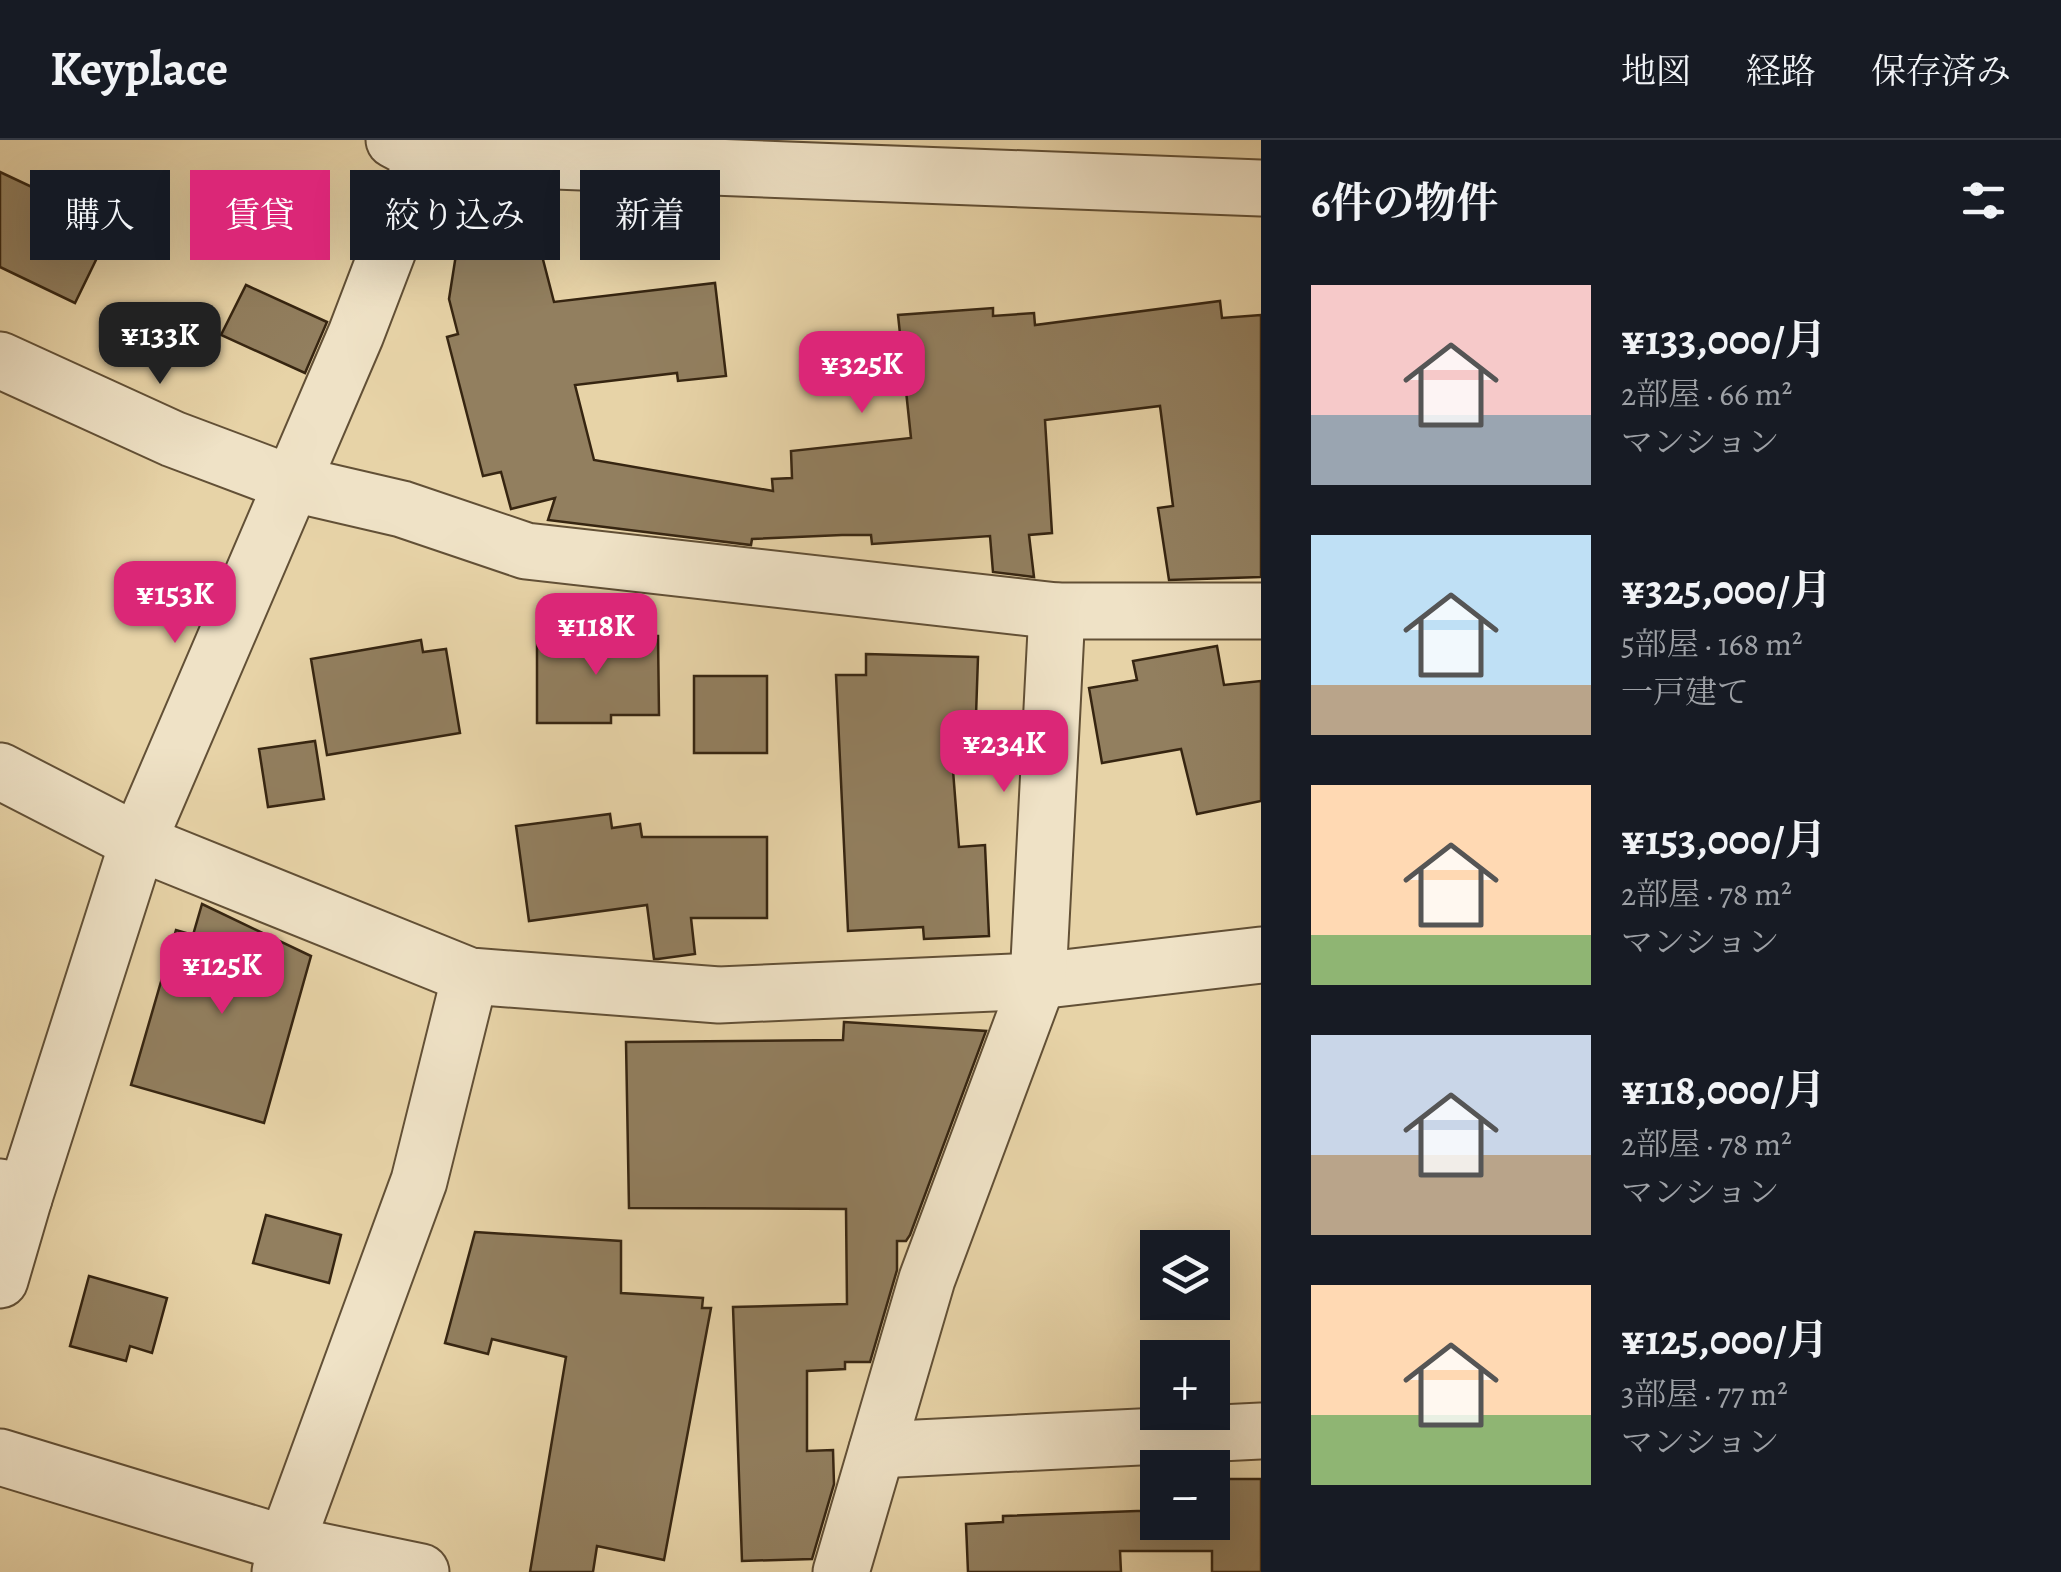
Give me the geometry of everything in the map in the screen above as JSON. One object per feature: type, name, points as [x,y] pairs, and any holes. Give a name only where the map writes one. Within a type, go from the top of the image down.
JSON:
[{"type":"street","points":[[0,1280],[12,1192],[138,842],[356,334],[416,145],[1261,188]]},
{"type":"street","points":[[0,360],[173,439],[290,483],[402,509],[526,550],[1057,611],[1261,611]]},
{"type":"street","points":[[841,1572],[927,1279],[1038,980],[1057,611]]},
{"type":"street","points":[[0,771],[138,842],[470,976],[719,994],[1038,980],[1261,955]]},
{"type":"street","points":[[283,1558],[419,1181],[470,976]]},
{"type":"street","points":[[877,1450],[1261,1431]]},
{"type":"street","points":[[0,1457],[283,1558],[421,1572]]},
{"type":"building","points":[[0,172],[30,186],[30,260],[96,260],[75,303],[0,267]]},
{"type":"building","points":[[455,260],[543,260],[554,302],[715,283],[726,376],[678,381],[677,373],[575,385],[594,460],[773,491],[772,479],[792,478],[791,451],[911,438],[898,315],[993,308],[993,316],[1034,313],[1035,325],[1220,301],[1222,318],[1261,315],[1261,577],[1169,580],[1158,508],[1173,506],[1160,406],[1045,420],[1052,533],[1029,535],[1034,577],[993,572],[990,536],[872,544],[871,535],[842,535],[752,539],[751,545],[548,520],[555,498],[511,509],[501,472],[483,476],[447,337],[458,334],[449,299]]},
{"type":"building","points":[[246,285],[327,322],[305,373],[221,335]]},
{"type":"building","points":[[537,636],[658,636],[659,715],[611,715],[611,723],[537,723]]},
{"type":"building","points":[[421,640],[423,652],[446,649],[460,733],[327,755],[311,659]]},
{"type":"building","points":[[1217,646],[1224,685],[1261,681],[1261,801],[1197,814],[1181,749],[1102,763],[1089,688],[1137,680],[1133,661]]},
{"type":"building","points":[[866,654],[978,657],[975,745],[951,745],[959,847],[985,845],[989,936],[924,939],[923,927],[848,931],[836,675],[866,675]]},
{"type":"building","points":[[694,676],[767,676],[767,753],[694,753]]},
{"type":"building","points":[[315,741],[324,799],[268,807],[259,749]]},
{"type":"building","points":[[610,814],[612,828],[640,824],[642,837],[767,837],[767,918],[691,918],[695,954],[658,959],[654,959],[647,905],[529,921],[516,826]]},
{"type":"building","points":[[202,904],[311,956],[264,1123],[131,1085],[176,930],[193,935]]},
{"type":"building","points":[[844,1022],[986,1031],[910,1235],[906,1241],[897,1241],[897,1270],[870,1362],[845,1362],[845,1369],[807,1371],[807,1451],[833,1450],[834,1484],[812,1559],[742,1561],[733,1307],[847,1304],[846,1209],[629,1208],[626,1042],[843,1040]]},
{"type":"building","points":[[266,1215],[341,1235],[329,1283],[253,1263]]},
{"type":"building","points":[[475,1232],[621,1241],[621,1293],[703,1298],[702,1308],[711,1308],[664,1560],[597,1546],[593,1572],[530,1572],[566,1357],[492,1339],[488,1354],[445,1343]]},
{"type":"building","points":[[89,1276],[167,1298],[152,1353],[130,1346],[126,1361],[70,1346]]},
{"type":"building","points":[[1230,1479],[1261,1479],[1261,1572],[1212,1572],[1212,1551],[1120,1551],[1121,1572],[968,1572],[966,1524],[1003,1522],[1003,1516],[1137,1511],[1140,1540],[1230,1540]]}]
